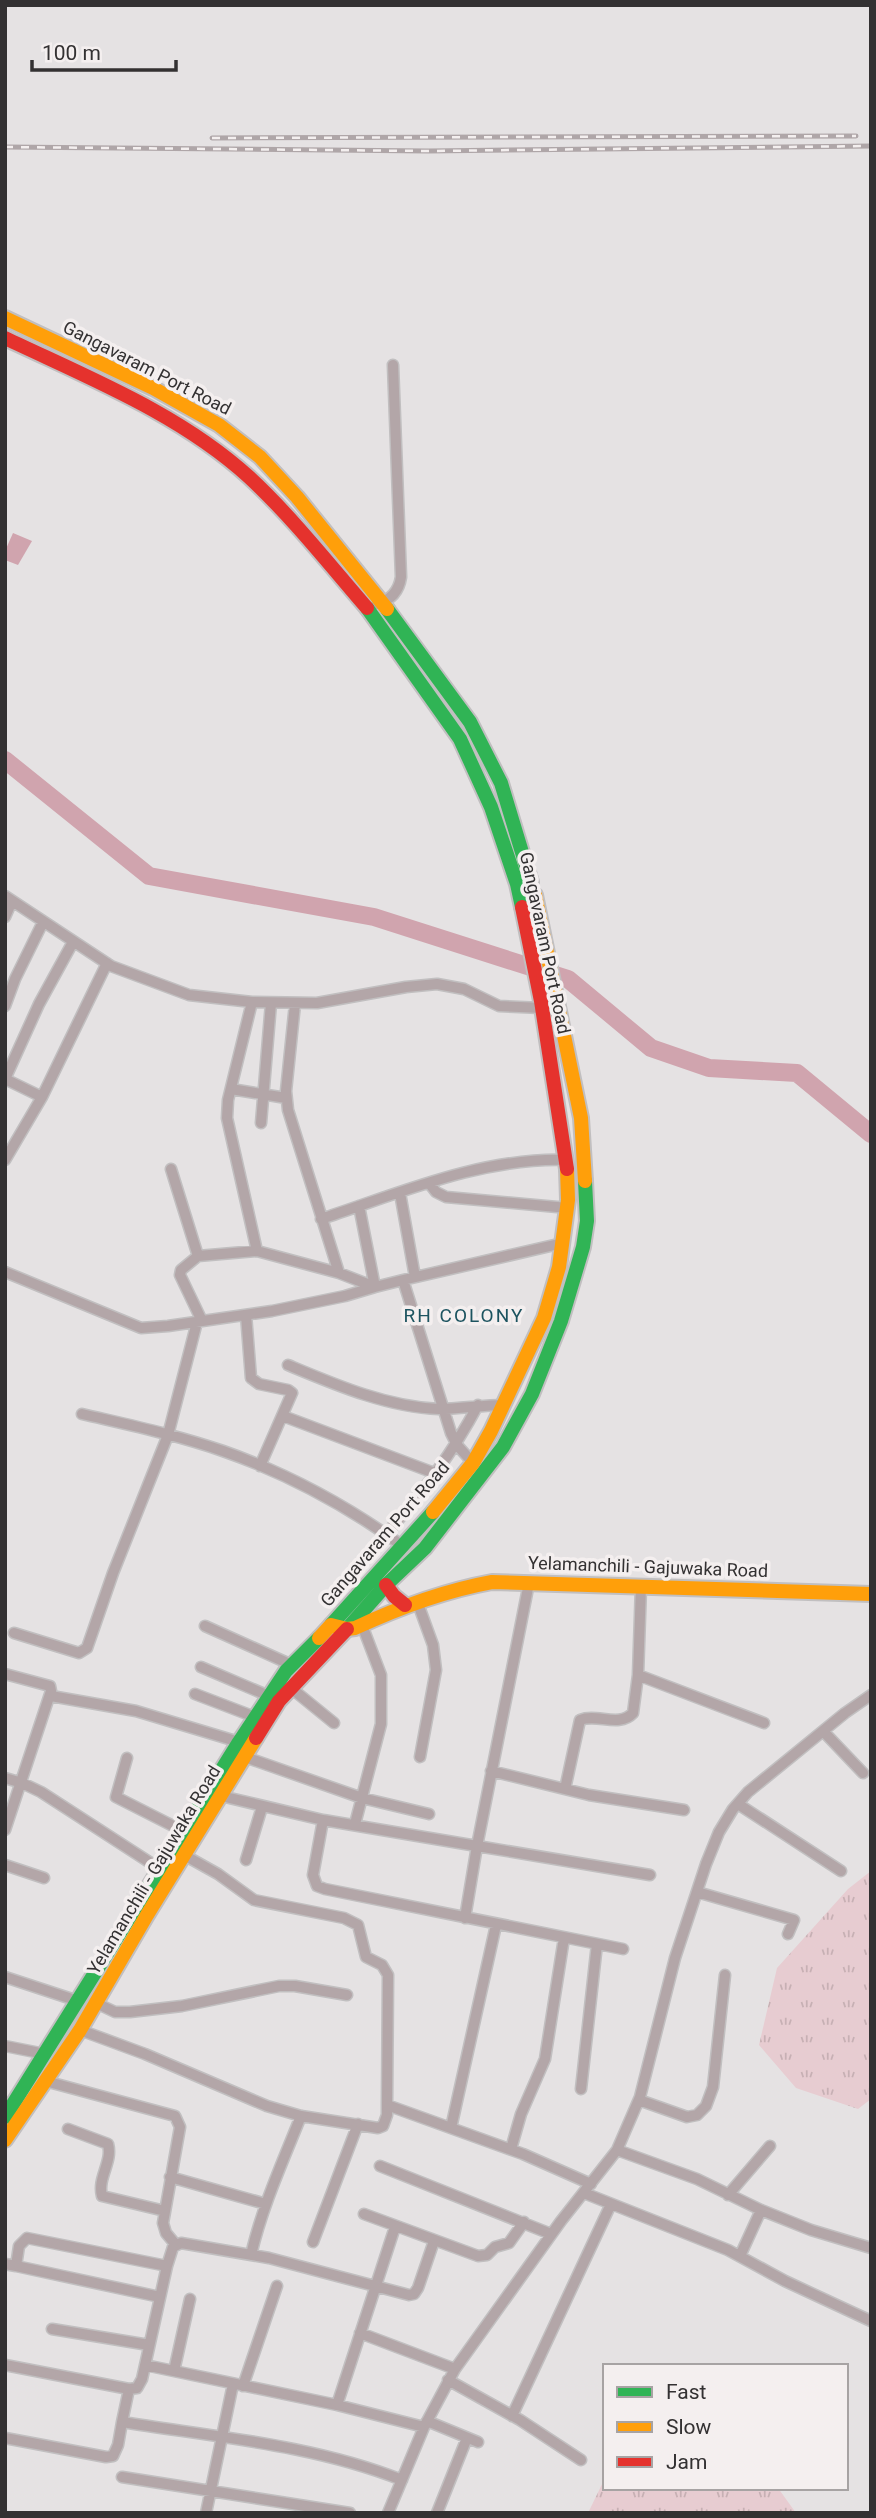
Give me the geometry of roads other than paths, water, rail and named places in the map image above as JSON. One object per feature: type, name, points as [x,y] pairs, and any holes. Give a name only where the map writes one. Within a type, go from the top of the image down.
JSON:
[{"type":"street","name":"Gangavaram Port Road","points":[[5,318],[153,388],[219,425],[260,457],[297,497],[382,603],[470,722],[493,765],[509,804],[533,888],[582,1131],[587,1177],[587,1221],[573,1283],[543,1367],[518,1422],[493,1461],[425,1548],[386,1584],[355,1627]]},
{"type":"street","name":"Gangavaram Port Road","points":[[5,338],[133,399],[222,454],[283,511],[367,607],[460,739],[491,807],[519,894],[541,1005],[561,1160],[563,1243],[559,1267],[544,1318],[504,1405],[472,1463],[404,1547],[331,1625]]},
{"type":"street","points":[[367,607],[382,603],[396,592],[401,576],[393,365]]},
{"type":"street","points":[[5,916],[9,899],[109,964],[189,995],[295,1004],[437,984],[464,989],[506,1008],[541,1005]]},
{"type":"street","points":[[5,1006],[43,922]]},
{"type":"street","points":[[42,1097],[5,1079],[17,1049],[73,942]]},
{"type":"street","points":[[5,1160],[9,1144],[42,1097],[109,964]]},
{"type":"street","points":[[252,1002],[231,1089],[227,1118],[257,1251]]},
{"type":"street","points":[[261,1123],[271,1003]]},
{"type":"street","points":[[295,1004],[286,1098],[321,1219],[340,1273]]},
{"type":"street","points":[[5,1043],[17,1049]]},
{"type":"street","points":[[231,1089],[286,1098]]},
{"type":"street","points":[[321,1219],[429,1183],[498,1164],[561,1160]]},
{"type":"street","points":[[171,1169],[198,1256]]},
{"type":"street","points":[[429,1183],[436,1192],[446,1196],[562,1207]]},
{"type":"street","points":[[400,1193],[415,1277]]},
{"type":"street","points":[[359,1206],[375,1287]]},
{"type":"street","points":[[5,1272],[141,1328],[246,1315],[345,1296],[563,1243]]},
{"type":"street","points":[[14,1633],[79,1653],[88,1648],[113,1573],[168,1435],[199,1322],[180,1275],[181,1269],[198,1256],[257,1251],[340,1273],[375,1287]]},
{"type":"street","points":[[403,1280],[442,1409],[457,1445],[472,1463]]},
{"type":"street","points":[[246,1315],[251,1378],[259,1384],[291,1391],[291,1398],[260,1466]]},
{"type":"street","points":[[525,1360],[543,1367]]},
{"type":"street","points":[[288,1365],[399,1404],[442,1409],[504,1405]]},
{"type":"street","points":[[386,1534],[437,1474],[457,1445],[478,1405]]},
{"type":"street","points":[[82,1414],[168,1435],[260,1466],[307,1487],[404,1547]]},
{"type":"street","points":[[283,1416],[437,1474]]},
{"type":"street","name":"Yelamanchili - Gajuwaka Road","points":[[5,2140],[80,2030],[279,1701],[355,1627],[411,1603],[458,1588],[492,1583],[871,1594]]},
{"type":"street","points":[[465,1918],[529,1583]]},
{"type":"street","points":[[386,1584],[394,1596],[411,1603],[433,1646],[436,1670],[420,1757]]},
{"type":"street","points":[[565,1789],[580,1720],[597,1717],[624,1720],[630,1717],[635,1707],[641,1586]]},
{"type":"street","points":[[331,1625],[355,1627],[381,1675],[381,1724],[355,1824]]},
{"type":"street","name":"Yelamanchili - Gajuwaka Road","points":[[7,2113],[255,1717],[292,1665],[331,1625]]},
{"type":"street","points":[[205,1626],[292,1665]]},
{"type":"street","points":[[201,1667],[270,1696]]},
{"type":"street","points":[[5,1674],[50,1686],[51,1696],[5,1830]]},
{"type":"street","points":[[638,1675],[764,1723]]},
{"type":"street","points":[[290,1688],[334,1723]]},
{"type":"street","points":[[195,1694],[255,1717]]},
{"type":"street","points":[[388,2513],[426,2424],[454,2370],[551,2234],[617,2150],[639,2100],[676,1958],[719,1832],[748,1792],[871,1695]]},
{"type":"street","points":[[51,1696],[136,1711],[239,1742]]},
{"type":"street","points":[[823,1731],[863,1773]]},
{"type":"street","points":[[245,1756],[362,1798],[429,1814]]},
{"type":"street","points":[[127,1758],[116,1797],[183,1831]]},
{"type":"street","points":[[491,1771],[565,1789],[684,1810]]},
{"type":"street","points":[[5,1778],[22,1783],[58,1802],[160,1870]]},
{"type":"street","points":[[221,1796],[323,1820],[650,1875]]},
{"type":"street","points":[[738,1804],[841,1871]]},
{"type":"street","points":[[246,1860],[262,1807]]},
{"type":"street","points":[[323,1820],[313,1875],[317,1886],[496,1925],[623,1949]]},
{"type":"street","points":[[80,2030],[145,2053],[267,2105],[301,2116],[378,2128],[383,2126],[387,2115],[388,1975],[382,1965],[366,1958],[358,1925],[344,1918],[254,1900],[218,1874],[184,1855]]},
{"type":"street","points":[[5,1865],[44,1878]]},
{"type":"street","points":[[697,1892],[794,1920],[788,1934]]},
{"type":"street","points":[[451,2128],[496,1925]]},
{"type":"street","points":[[511,2149],[528,2096],[545,2059],[564,1938]]},
{"type":"street","points":[[580,2089],[597,1944]]},
{"type":"street","points":[[639,2100],[687,2117],[696,2115],[706,2106],[713,2087],[725,1975]]},
{"type":"street","points":[[5,1977],[78,2001]]},
{"type":"street","points":[[96,2003],[116,2012],[130,2012],[182,2006],[279,1986],[347,1995]]},
{"type":"street","points":[[5,2046],[46,2054]]},
{"type":"street","points":[[45,2081],[175,2116],[180,2127],[170,2177],[164,2229],[177,2245]]},
{"type":"street","points":[[387,2105],[511,2149],[592,2185]]},
{"type":"street","points":[[251,2255],[267,2204],[301,2116]]},
{"type":"street","points":[[313,2242],[358,2124]]},
{"type":"street","points":[[68,2129],[108,2144],[110,2153],[101,2184],[102,2196],[165,2211]]},
{"type":"street","points":[[728,2195],[770,2146]]},
{"type":"street","points":[[617,2150],[679,2172],[811,2230],[871,2248]]},
{"type":"street","points":[[380,2166],[551,2234]]},
{"type":"street","points":[[170,2177],[267,2204]]},
{"type":"street","points":[[584,2193],[740,2256],[795,2287],[871,2321]]},
{"type":"street","points":[[512,2416],[611,2204]]},
{"type":"street","points":[[740,2256],[761,2210]]},
{"type":"street","points":[[364,2214],[471,2255],[482,2256],[512,2240],[524,2222]]},
{"type":"street","points":[[337,2405],[395,2227]]},
{"type":"street","points":[[160,2297],[10,2265],[22,2240],[33,2238],[167,2266]]},
{"type":"street","points":[[5,2365],[134,2390],[139,2385],[145,2365],[170,2253],[177,2245],[189,2244],[251,2255],[404,2294],[414,2294],[434,2241]]},
{"type":"street","points":[[206,2513],[220,2437],[277,2286]]},
{"type":"street","points":[[174,2371],[190,2299]]},
{"type":"street","points":[[52,2329],[149,2346]]},
{"type":"street","points":[[360,2333],[454,2370]]},
{"type":"street","points":[[145,2365],[426,2424],[478,2442]]},
{"type":"street","points":[[448,2380],[512,2416],[581,2460]]},
{"type":"street","points":[[5,2438],[106,2457],[113,2456],[129,2389]]},
{"type":"street","points":[[122,2422],[272,2445],[366,2466],[402,2480]]},
{"type":"street","points":[[436,2513],[467,2438]]},
{"type":"street","points":[[121,2477],[350,2513]]},
{"type":"waterway","points":[[5,760],[149,876],[374,917],[568,979],[651,1048],[709,1068],[797,1073],[871,1134]]},
{"type":"railway","points":[[212,138],[856,136]]},
{"type":"railway","points":[[5,147],[428,151],[871,146]]},
{"type":"district","name":"RH COLONY","points":[[464,1315]]}]
